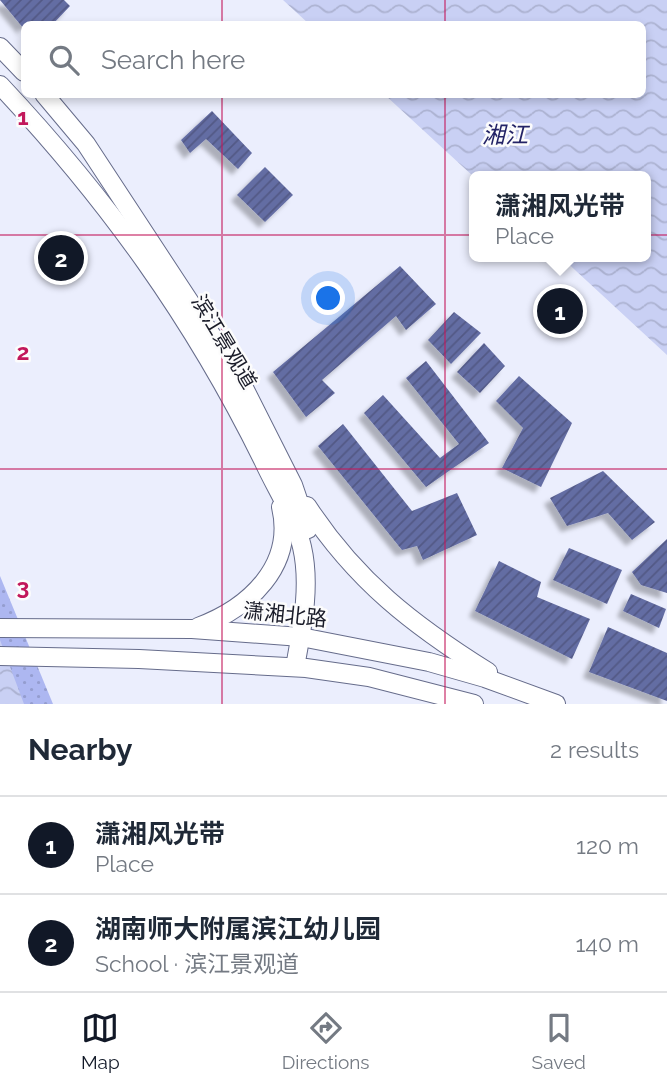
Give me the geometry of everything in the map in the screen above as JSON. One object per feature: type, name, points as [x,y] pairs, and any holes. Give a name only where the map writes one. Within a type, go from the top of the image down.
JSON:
[{"type":"main road","points":[[0,47],[21,69]]},
{"type":"main road","name":"滨江景观道","points":[[0,85],[60,150],[164,286],[285,488]]},
{"type":"main road","name":"滨江景观道","points":[[47,98],[86,144],[207,325],[242,384],[285,488],[305,563],[306,638],[301,667]]},
{"type":"main road","points":[[192,629],[220,618],[241,605],[272,572],[283,543],[285,488]]},
{"type":"main road","points":[[285,488],[348,563],[382,596],[421,628],[464,657],[531,695]]},
{"type":"main road","name":"潇湘北路","points":[[0,628],[192,629],[306,638],[429,662],[485,678],[556,704]]},
{"type":"main road","points":[[0,656],[301,667],[369,677],[474,704]]},
{"type":"shaded area","points":[[0,576],[53,704],[0,704]]},
{"type":"water","name":"湘江","points":[[283,0],[667,0],[667,355],[566,262],[651,262],[651,171],[469,172],[388,98],[646,98],[646,21],[306,21]]},
{"type":"water","points":[[0,640],[24,704],[0,704]]},
{"type":"building","points":[[0,0],[64,0],[70,6],[56,21],[21,21],[21,25]]},
{"type":"building","points":[[212,111],[252,153],[238,169],[206,139],[190,153],[181,140]]},
{"type":"building","points":[[265,167],[293,195],[265,222],[237,195]]},
{"type":"building","points":[[400,266],[436,304],[406,330],[396,316],[322,380],[335,393],[306,417],[273,372]]},
{"type":"building","points":[[454,312],[481,333],[451,364],[428,340]]},
{"type":"building","points":[[484,343],[505,366],[480,393],[457,372]]},
{"type":"building","points":[[426,361],[489,443],[426,487],[364,413],[383,395],[440,458],[459,444],[406,378]]},
{"type":"building","points":[[519,376],[572,423],[541,487],[502,468],[523,428],[496,401]]},
{"type":"building","points":[[343,424],[412,511],[457,493],[477,535],[423,560],[417,546],[402,550],[318,446]]},
{"type":"building","points":[[603,471],[655,522],[632,540],[608,513],[567,526],[550,498]]},
{"type":"building","points":[[667,539],[667,593],[641,585],[632,572]]},
{"type":"building","points":[[569,548],[622,570],[607,604],[553,580]]},
{"type":"building","points":[[499,561],[541,582],[537,597],[590,619],[572,659],[475,611]]},
{"type":"building","points":[[631,594],[666,609],[659,628],[623,611]]},
{"type":"building","points":[[608,627],[667,653],[667,701],[589,672]]},
{"type":"place","name":"湖南师大附属滨江幼儿园","points":[[61,258]]},
{"type":"place","name":"潇湘风光带","points":[[560,311]]}]
